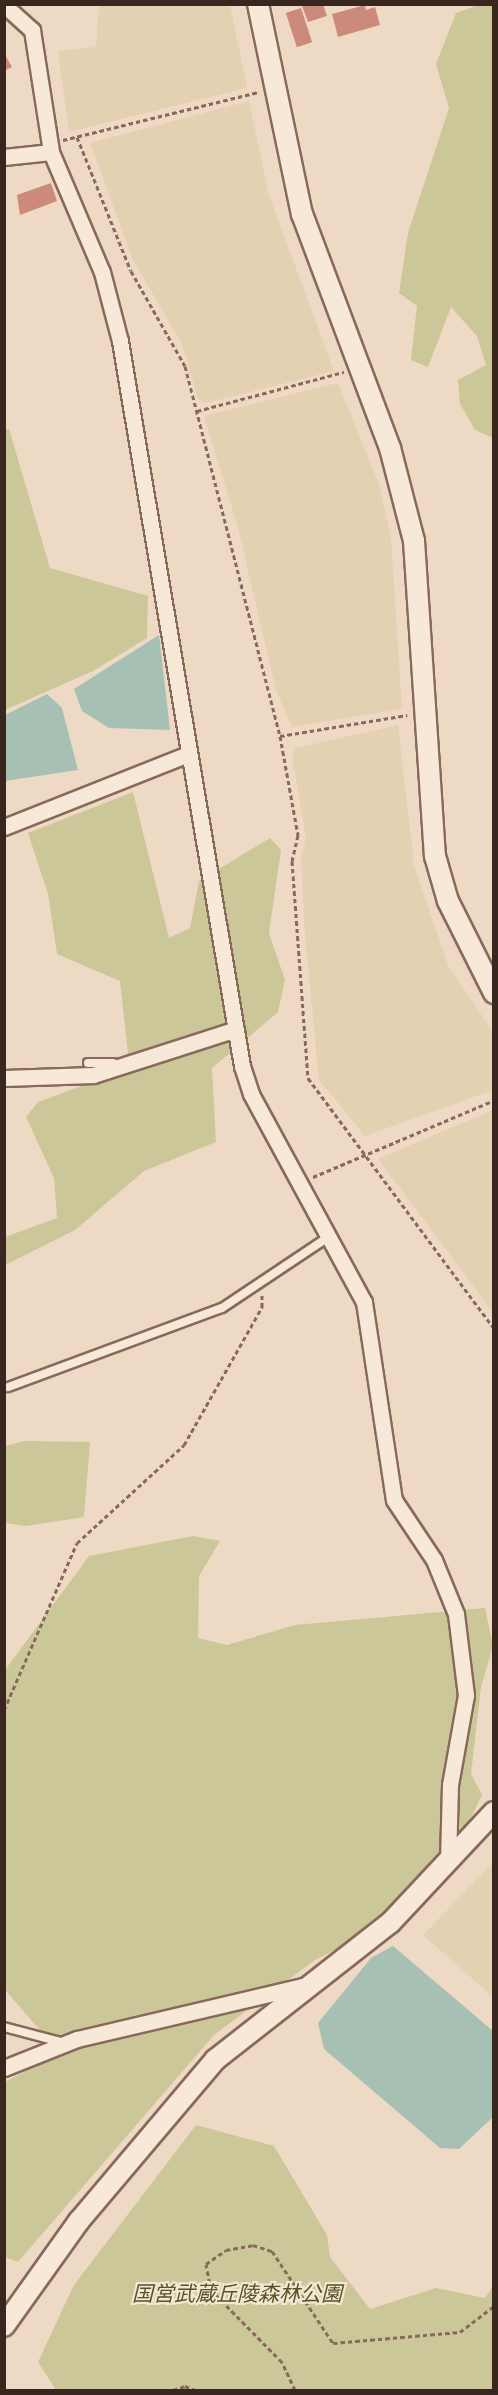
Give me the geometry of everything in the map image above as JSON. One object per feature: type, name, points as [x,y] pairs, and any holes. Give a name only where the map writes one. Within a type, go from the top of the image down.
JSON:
[{"type":"street","points":[[258,4],[273,88],[302,214],[357,368],[390,448],[414,541],[435,856],[448,901],[494,993]]},
{"type":"street","points":[[4,5],[32,30],[50,148],[102,272],[120,341],[161,567],[186,755],[236,1029],[251,1094],[364,1302],[394,1500],[434,1560],[456,1614],[466,1695],[450,1785],[448,1861]]},
{"type":"street","points":[[4,157],[50,148]]},
{"type":"street","points":[[4,827],[186,755]]},
{"type":"street","points":[[4,1078],[93,1075],[124,1063],[236,1029]]},
{"type":"street","points":[[4,2326],[79,2221],[214,2060],[390,1923],[494,1812]]},
{"type":"street","points":[[4,2068],[67,2043],[314,1984]]},
{"type":"lane","points":[[88,1064],[124,1063]]},
{"type":"lane","points":[[8,1387],[222,1308],[330,1236]]},
{"type":"lane","points":[[4,2027],[67,2043]]},
{"type":"path","points":[[50,148],[77,137],[273,88]]},
{"type":"path","points":[[77,137],[131,271],[177,348],[196,412],[280,736],[297,835],[291,861],[308,1078],[360,1155],[494,1328]]},
{"type":"path","points":[[196,412],[357,368]]},
{"type":"path","points":[[280,736],[424,713]]},
{"type":"path","points":[[302,1189],[312,1178],[360,1155],[494,1100]]},
{"type":"path","points":[[4,1710],[76,1543],[184,1445],[262,1307],[263,1279]]},
{"type":"path","points":[[295,2391],[282,2362],[211,2290],[206,2264],[226,2250],[253,2245],[272,2252],[333,2343],[460,2332],[494,2306]]},
{"type":"path","points":[[173,2391],[185,2386],[195,2391]]},
{"type":"shaded area","points":[[99,5],[230,5],[247,88],[69,132],[58,51],[96,47]]},
{"type":"shaded area","points":[[249,101],[269,195],[334,371],[206,403],[198,399],[182,344],[133,260],[90,143]]},
{"type":"shaded area","points":[[338,383],[379,484],[391,538],[402,709],[292,727],[276,690],[238,528],[204,416]]},
{"type":"shaded area","points":[[159,635],[170,730],[109,728],[82,711],[74,689]]},
{"type":"shaded area","points":[[47,694],[62,708],[78,770],[5,781],[5,715]]},
{"type":"shaded area","points":[[398,725],[414,865],[448,965],[493,1032],[493,1090],[365,1136],[319,1080],[304,923],[301,856],[306,838],[292,756],[296,748]]},
{"type":"shaded area","points":[[493,1110],[493,1312],[378,1159]]},
{"type":"shaded area","points":[[493,1863],[493,1997],[423,1935]]},
{"type":"shaded area","points":[[393,1946],[493,2031],[493,2117],[459,2149],[440,2148],[324,2049],[318,2023],[371,1958]]},
{"type":"green space","points":[[482,4],[494,5],[493,438],[475,430],[460,404],[458,380],[486,365],[477,336],[451,307],[428,367],[411,360],[417,306],[399,293],[408,233],[449,108],[436,64],[456,13]]},
{"type":"green space","points":[[9,429],[50,568],[148,596],[147,638],[93,671],[5,710],[4,430]]},
{"type":"green space","points":[[133,792],[169,938],[190,928],[199,881],[270,838],[281,850],[269,933],[285,980],[278,1012],[212,1068],[216,1142],[144,1171],[75,1230],[5,1265],[5,1237],[57,1218],[54,1178],[26,1117],[38,1102],[101,1079],[128,1053],[120,981],[57,954],[48,894],[28,833]]},
{"type":"green space","points":[[25,1441],[90,1442],[84,1517],[26,1526],[5,1523],[5,1446]]},
{"type":"green space","points":[[193,1536],[220,1541],[199,1576],[198,1638],[227,1645],[295,1625],[485,1608],[493,1646],[481,1687],[471,1774],[482,1795],[439,1884],[390,1923],[315,1960],[214,2035],[18,2262],[5,2257],[5,2082],[60,2053],[5,1990],[5,1670],[89,1556]]},
{"type":"green space","name":"国営武蔵丘陵森林公園","points":[[196,2125],[274,2146],[327,2235],[330,2257],[370,2309],[436,2288],[485,2298],[493,2286],[493,2390],[56,2390],[38,2362],[74,2285]]},
{"type":"building","points":[[323,4],[327,16],[308,22],[302,6]]},
{"type":"building","points":[[365,5],[366,10],[375,7],[380,25],[338,37],[332,14]]},
{"type":"building","points":[[301,8],[312,42],[297,47],[286,13]]},
{"type":"building","points":[[4,53],[12,67],[4,71]]},
{"type":"building","points":[[51,183],[57,201],[20,215],[17,195]]}]
